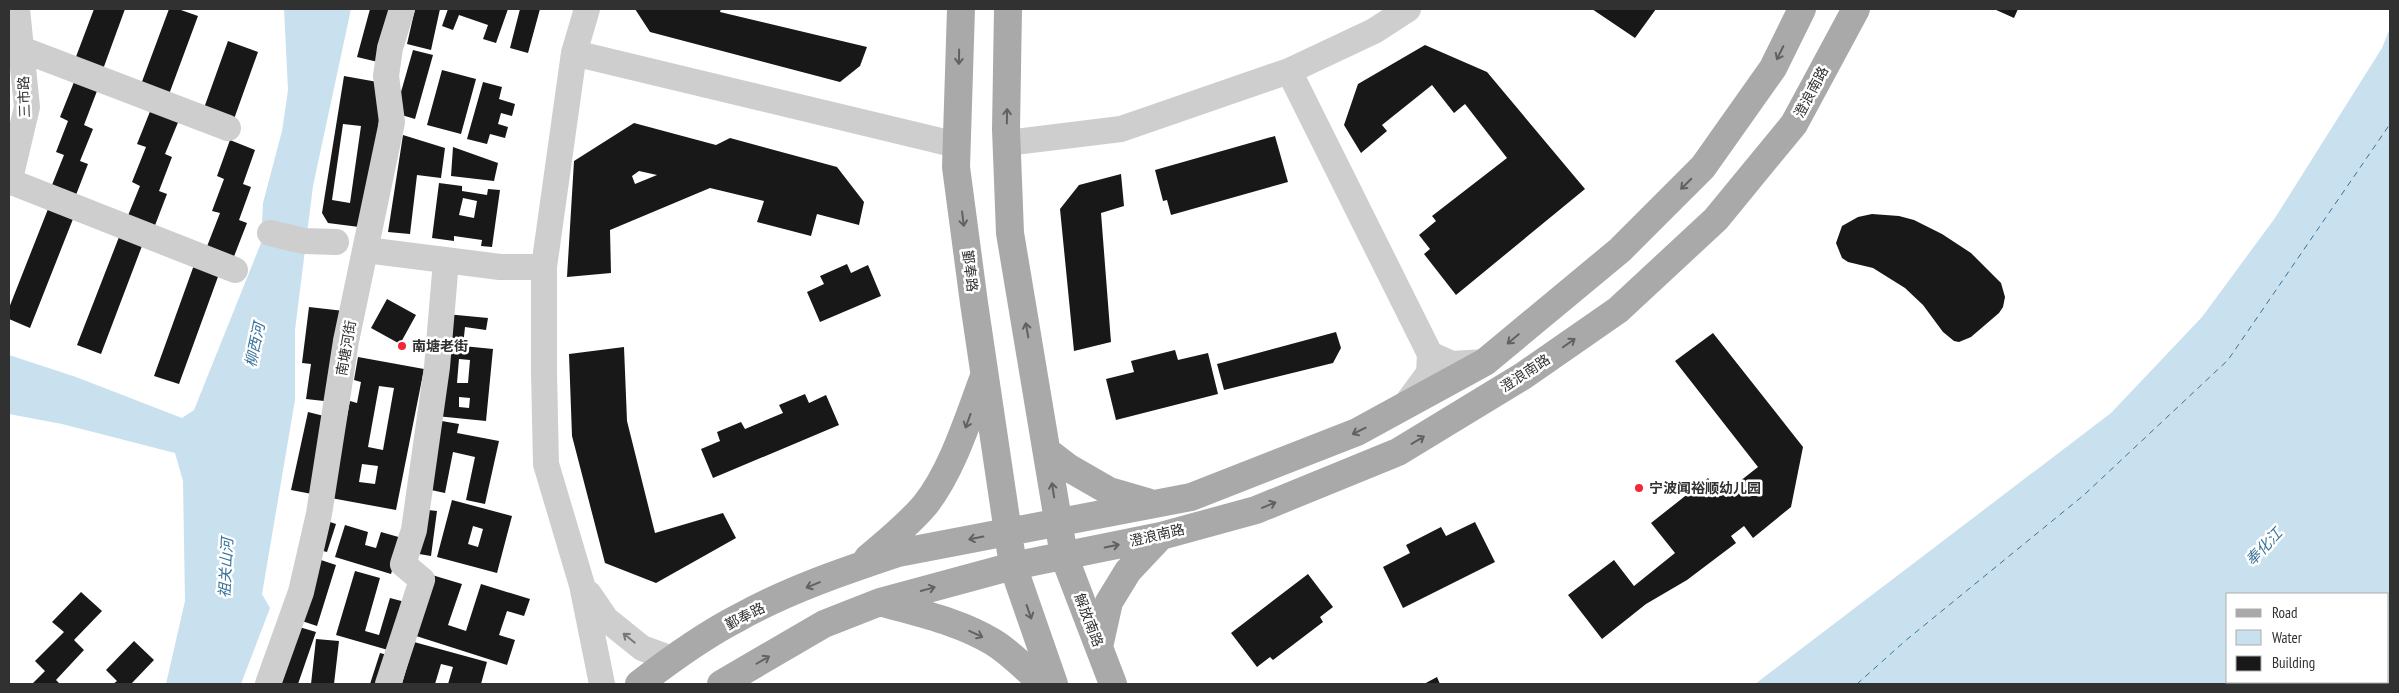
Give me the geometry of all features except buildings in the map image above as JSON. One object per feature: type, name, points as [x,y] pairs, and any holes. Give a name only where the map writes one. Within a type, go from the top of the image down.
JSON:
[{"type":"main road","name":"鄞奉路","points":[[961,9],[956,168],[1013,566],[1054,684]]},
{"type":"main road","points":[[721,684],[824,624],[880,602],[1013,566],[1064,556],[1010,232],[1007,143],[1008,9]]},
{"type":"main road","points":[[1058,521],[1190,497],[1357,432],[1485,362],[1620,250],[1703,167],[1773,68],[1802,9]]},
{"type":"main road","name":"澄浪南路","points":[[1064,556],[1161,536],[1256,510],[1398,452],[1523,376],[1618,310],[1716,219],[1794,124],[1856,9]]},
{"type":"main road","points":[[858,567],[904,528],[926,503],[958,448],[985,375]]},
{"type":"main road","points":[[1047,450],[1069,468],[1110,491],[1154,504]]},
{"type":"main road","name":"鄞奉路","points":[[639,684],[672,659],[738,617],[858,567],[898,553],[1058,521]]},
{"type":"main road","points":[[1099,647],[1109,602],[1128,571],[1161,536]]},
{"type":"main road","name":"解放南路","points":[[1064,556],[1113,684]]},
{"type":"main road","points":[[880,602],[950,622],[993,642],[1014,657],[1043,684]]},
{"type":"street","name":"三市路","points":[[9,182],[27,107],[17,9]]},
{"type":"street","name":"南塘河街","points":[[268,684],[301,592],[319,514],[346,341],[392,122],[386,76],[390,48],[402,9]]},
{"type":"street","points":[[587,9],[574,53],[544,267],[546,464],[582,585],[602,684]]},
{"type":"street","points":[[1007,143],[1121,129],[1289,71],[1374,31],[1408,9]]},
{"type":"street","points":[[21,49],[228,128]]},
{"type":"street","points":[[574,53],[957,145]]},
{"type":"street","points":[[1289,71],[1430,354],[1430,373],[1404,406]]},
{"type":"street","points":[[9,182],[235,270]]},
{"type":"street","points":[[270,233],[304,241],[336,242]]},
{"type":"street","points":[[366,250],[500,267],[544,267]]},
{"type":"street","points":[[388,684],[422,580],[403,564],[414,530],[436,377],[446,261]]},
{"type":"street","points":[[1430,354],[1452,364],[1485,362]]},
{"type":"street","points":[[582,585],[606,619],[623,633],[642,648],[672,659]]},
{"type":"water","points":[[284,9],[351,9],[313,186],[295,330],[295,400],[262,594],[270,608],[241,684],[166,684],[185,601],[183,481],[175,453],[62,424],[9,414],[9,355],[76,377],[182,418],[194,410],[261,243],[263,203],[282,131],[288,90]]},
{"type":"water","name":"奉化江","points":[[2390,28],[2390,684],[1755,684],[2111,413],[2202,317],[2275,218],[2382,48]]},
{"type":"ferry route","points":[[1857,684],[1905,641],[2084,495],[2228,360],[2390,124]]},
{"type":"place","name":"南塘老街","points":[[402,346]]},
{"type":"place","name":"宁波闻裕顺幼儿园","points":[[1639,488]]},
{"type":"water label","name":"柳西河","points":[[255,345]]},
{"type":"water label","name":"祖关山河","points":[[226,568]]}]
